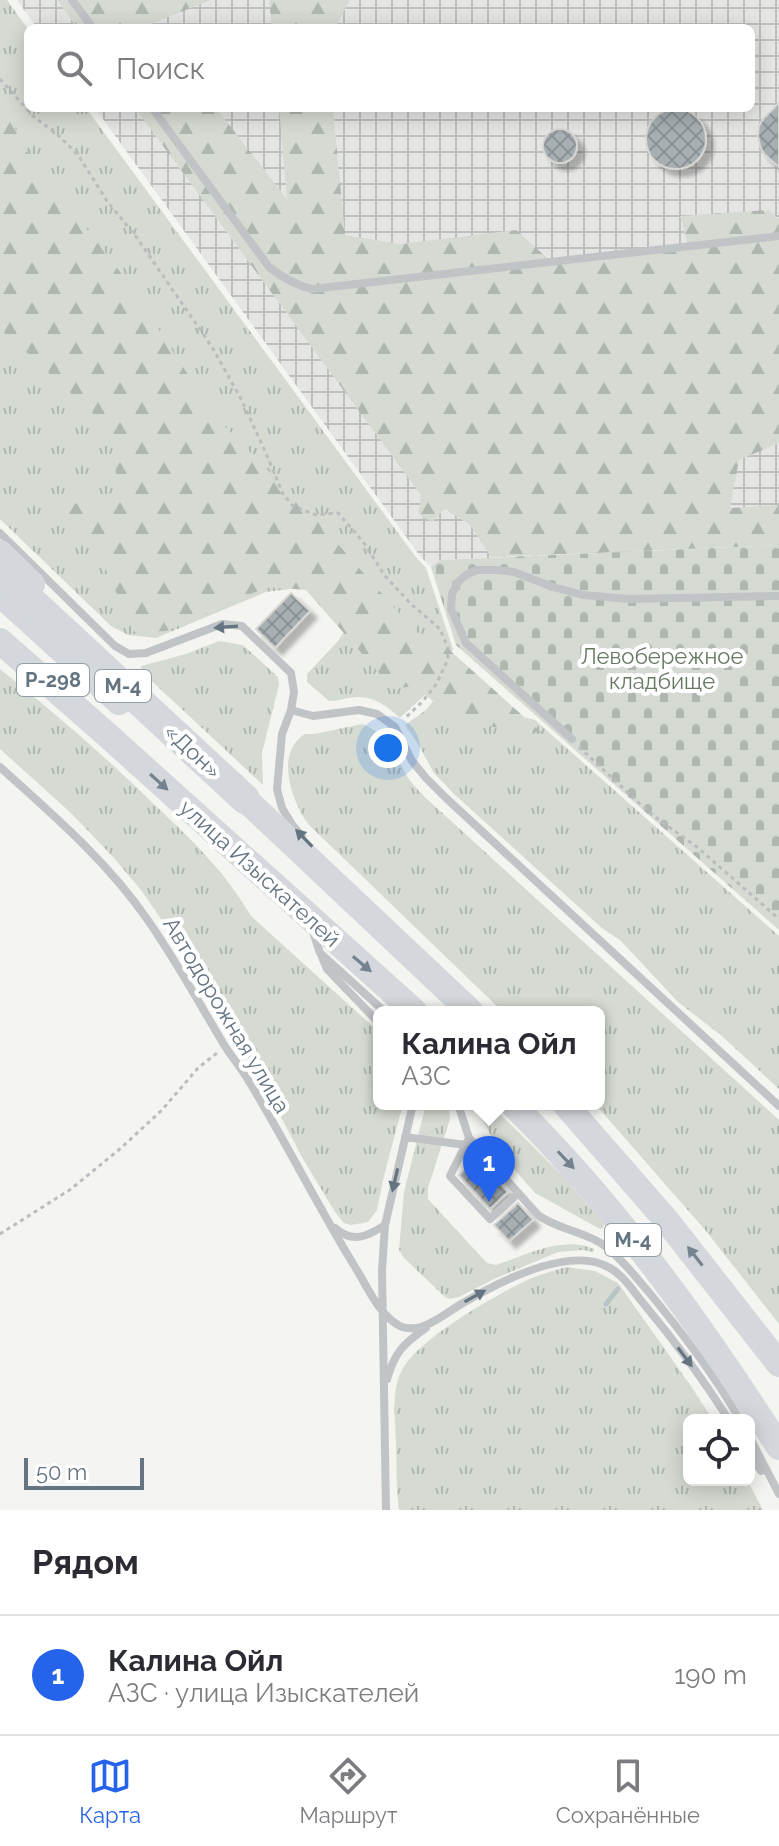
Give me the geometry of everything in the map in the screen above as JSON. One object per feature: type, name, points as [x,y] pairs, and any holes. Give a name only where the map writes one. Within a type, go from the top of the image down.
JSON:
[{"type":"highway","points":[[0,553],[182,725],[245,799]]},
{"type":"highway","name":"«Дон»","points":[[0,572],[245,799]]},
{"type":"highway","name":"Р-298","points":[[0,594],[156,734],[245,799]]},
{"type":"highway","name":"Р-298","points":[[0,627],[105,733]]},
{"type":"highway","name":"М-4","points":[[0,641],[105,733]]},
{"type":"highway","name":"улица Изыскателей","points":[[105,733],[408,1006]]},
{"type":"highway","name":"улица Изыскателей","points":[[245,799],[465,1006]]},
{"type":"highway","name":"М-4","points":[[518,1110],[579,1174],[639,1247],[741,1387],[779,1447]]},
{"type":"highway","name":"М-4","points":[[570,1110],[667,1221],[779,1363]]},
{"type":"lane","points":[[72,0],[90,24]]},
{"type":"lane","points":[[155,112],[269,267],[296,285],[312,289],[779,236]]},
{"type":"lane","points":[[0,533],[115,646],[129,654],[165,647],[222,624],[242,626],[291,673],[294,692],[282,734],[277,789],[282,808],[308,842]]},
{"type":"lane","points":[[572,739],[466,643],[451,609],[452,594],[466,575],[477,570],[514,572],[583,595],[629,599],[779,596]]},
{"type":"lane","points":[[291,710],[313,716],[359,710],[377,714],[395,727],[412,761],[436,788],[779,1106]]},
{"type":"lane","name":"Автодорожная улица","points":[[0,767],[81,841],[146,917],[246,1077],[325,1218],[383,1312]]},
{"type":"lane","points":[[365,899],[393,937]]},
{"type":"lane","points":[[308,917],[327,969],[373,1017]]},
{"type":"lane","points":[[320,953],[378,1006]]},
{"type":"lane","points":[[386,1510],[382,1270],[385,1225],[412,1110]]},
{"type":"lane","points":[[459,1110],[473,1162]]},
{"type":"lane","points":[[405,1137],[466,1145],[547,1222],[592,1237],[609,1248],[696,1352],[737,1414]]},
{"type":"lane","points":[[466,1145],[450,1176],[490,1219],[518,1193]]},
{"type":"lane","points":[[457,1163],[464,1170]]},
{"type":"lane","points":[[325,1218],[347,1236],[359,1237],[385,1225]]},
{"type":"lane","points":[[385,1404],[392,1360],[415,1335],[496,1285],[538,1268],[566,1261],[588,1261],[606,1265],[619,1273],[725,1414]]},
{"type":"lane","points":[[383,1312],[399,1326],[409,1328],[420,1327],[441,1317]]},
{"type":"lane","points":[[741,1387],[779,1438]]},
{"type":"lane","points":[[741,1387],[779,1460]]},
{"type":"lane","points":[[755,1448],[779,1496]]},
{"type":"lane","points":[[755,1460],[779,1496]]},
{"type":"path","points":[[0,79],[24,106]]},
{"type":"path","points":[[29,112],[78,155],[107,201],[137,238],[212,347],[241,399],[283,494],[293,506],[316,515],[338,513],[364,543],[385,576],[440,629],[449,650],[437,683],[395,727]]},
{"type":"path","points":[[572,739],[651,814],[697,847],[779,919]]},
{"type":"path","points":[[0,1234],[71,1189],[121,1148],[162,1110],[198,1068],[225,1046]]},
{"type":"shaded area","points":[[17,0],[779,0],[779,545],[440,560],[431,567],[98,112],[755,112],[755,24],[34,24]]},
{"type":"green space","points":[[0,0],[7,0],[24,24],[24,112],[89,112],[426,568],[453,649],[448,670],[308,587],[266,592],[156,638],[128,635],[111,626],[0,519]]},
{"type":"green space","points":[[57,0],[211,0],[151,24],[74,24]]},
{"type":"green space","points":[[269,0],[350,0],[337,24],[272,24]]},
{"type":"green space","points":[[0,88],[21,144],[124,277],[216,417],[319,523],[416,632],[436,638],[542,733],[461,723],[414,686],[393,689],[306,590],[267,587],[166,631],[135,632],[103,564],[54,510],[118,491],[111,430],[0,328]]},
{"type":"green space","points":[[138,112],[219,112],[287,199],[279,112],[333,112],[345,235],[400,244],[516,230],[555,265],[689,248],[680,216],[769,210],[779,219],[779,443],[739,460],[730,508],[779,505],[779,545],[491,557],[470,525],[445,509],[432,522],[418,514],[421,495]]},
{"type":"green space","name":"Левобережное кладбище","points":[[779,545],[779,930],[456,645],[431,567],[440,560]]},
{"type":"green space","points":[[347,627],[427,693],[400,718],[371,699],[357,697],[329,701],[307,682],[307,674]]},
{"type":"green space","points":[[219,641],[243,645],[278,677],[279,685],[262,753],[263,785],[142,672],[141,666]]},
{"type":"green space","points":[[0,669],[81,737],[184,833],[231,886],[251,916],[373,1027],[373,1110],[401,1110],[377,1210],[368,1222],[344,1223],[335,1212],[204,982],[141,890],[72,814],[0,749]]},
{"type":"green space","points":[[438,695],[535,720],[779,936],[779,1089],[723,1037],[678,1002],[620,940],[603,929],[434,773],[405,725],[426,710]]},
{"type":"green space","points":[[362,724],[383,736],[394,749],[411,782],[428,800],[779,1120],[779,1324],[706,1231],[600,1110],[605,1110],[605,1006],[497,1006],[308,824],[296,803],[288,765],[296,742],[305,734]]},
{"type":"green space","points":[[424,1110],[449,1110],[450,1119],[428,1188],[428,1199],[487,1263],[496,1265],[557,1245],[582,1245],[594,1249],[594,1252],[558,1252],[449,1299],[399,1250],[404,1192]]},
{"type":"green space","points":[[477,1110],[496,1110],[563,1176],[604,1224],[603,1228],[535,1193],[500,1153]]},
{"type":"green space","points":[[566,1267],[595,1271],[618,1283],[709,1414],[683,1414],[683,1486],[750,1486],[763,1510],[399,1510],[394,1409],[402,1370],[423,1345],[440,1332],[476,1308],[540,1275]]},
{"type":"building","points":[[779,103],[779,167],[764,154],[758,136],[764,118]]},
{"type":"building","points":[[665,112],[687,112],[697,118],[706,139],[703,150],[697,160],[687,166],[676,169],[665,166],[655,160],[649,150],[646,139],[649,128],[655,118]]},
{"type":"building","points":[[560,129],[572,134],[577,146],[572,158],[560,163],[548,158],[543,146],[548,134]]},
{"type":"building","points":[[291,593],[310,611],[275,648],[256,629]]},
{"type":"building","points":[[480,1160],[508,1192],[490,1209],[459,1175],[468,1167],[477,1168]]},
{"type":"building","points":[[518,1203],[533,1220],[509,1241],[494,1225]]},
{"type":"waterway","points":[[606,1304],[618,1289]]},
{"type":"place","name":"Калина Ойл","points":[[489,1202]]}]
